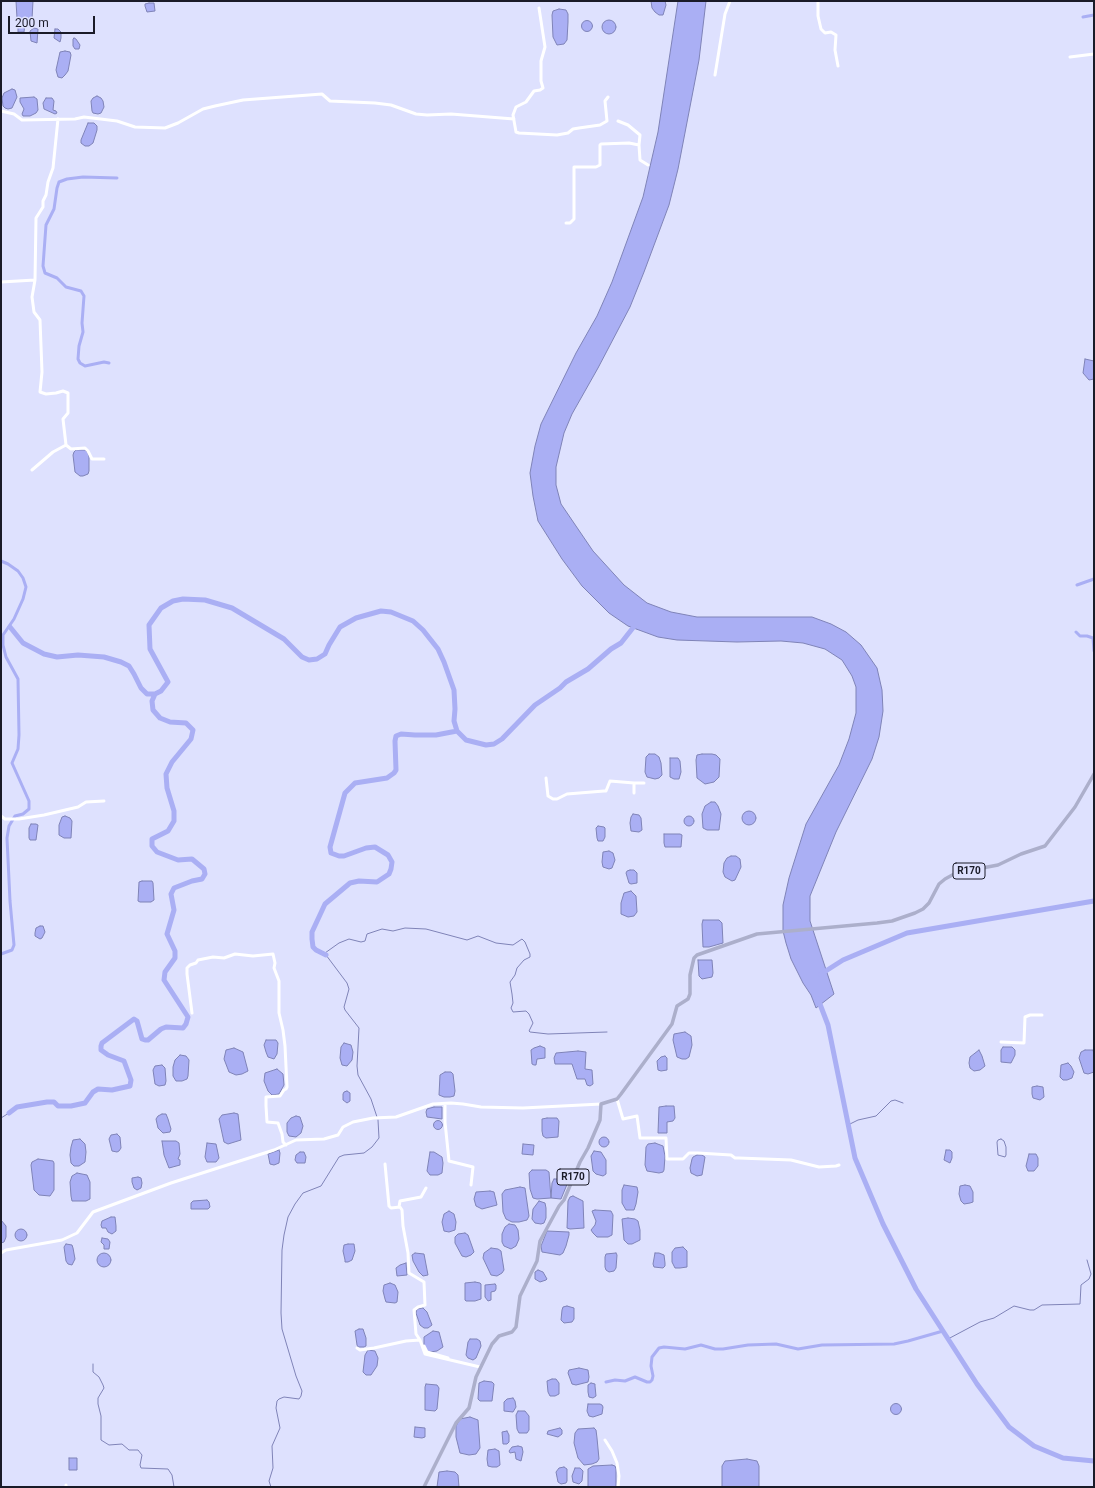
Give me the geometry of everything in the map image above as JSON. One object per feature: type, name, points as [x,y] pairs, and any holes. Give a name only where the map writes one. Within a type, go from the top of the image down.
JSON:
[{"type":"main road","name":"R170","points":[[617,1099],[670,1028],[677,1006],[688,999],[690,994],[690,975],[694,958],[697,954],[757,934],[877,923],[904,917],[923,908],[929,903],[939,884],[956,873],[998,865],[1021,854],[1046,846],[1075,807],[1094,774]]},
{"type":"main road","points":[[601,1104],[617,1099]]},
{"type":"main road","name":"R170","points":[[424,1487],[456,1423],[469,1408],[476,1377],[496,1339],[512,1332],[516,1327],[520,1296],[537,1261],[540,1241],[559,1206],[564,1200],[580,1162],[588,1148],[600,1120],[601,1104]]},
{"type":"street","points":[[715,75],[725,14],[730,1]]},
{"type":"street","points":[[818,1],[818,16],[821,29],[825,32],[831,32],[836,35],[835,50],[838,66]]},
{"type":"street","points":[[539,8],[544,46],[541,60],[541,81],[543,88],[534,91],[526,102],[516,107],[514,110],[516,132],[519,134],[564,134],[573,129],[600,125],[606,122],[605,101],[608,96]]},
{"type":"street","points":[[1070,57],[1094,54]]},
{"type":"street","points":[[1,111],[14,114],[22,120],[84,118],[117,121],[135,127],[165,128],[178,123],[203,109],[215,106],[243,100],[322,94],[330,101],[391,105],[416,114],[451,114],[514,118]]},
{"type":"street","points":[[58,119],[53,168],[43,201],[43,207],[36,218],[35,280],[32,291],[34,314],[39,318],[40,322],[42,372],[40,392],[46,394],[63,391],[68,392],[68,413],[63,419],[66,444],[71,449],[85,448],[92,459],[104,459]]},
{"type":"street","points":[[618,121],[628,125],[640,135],[640,160],[648,165]]},
{"type":"street","points":[[566,223],[570,223],[574,219],[574,167],[596,167],[600,165],[601,144],[629,143],[640,145]]},
{"type":"street","points":[[1,282],[35,280]]},
{"type":"street","points":[[32,470],[53,452],[66,444]]},
{"type":"street","points":[[546,778],[548,796],[551,799],[557,799],[567,794],[604,791],[606,790],[610,781],[644,783]]},
{"type":"street","points":[[634,783],[634,793]]},
{"type":"street","points":[[1,816],[5,818],[19,819],[78,807],[86,802],[104,802]]},
{"type":"street","points":[[192,1013],[187,968],[196,963],[198,960],[213,957],[224,958],[235,954],[253,956],[273,954],[276,963],[274,968],[278,981],[279,1013],[284,1030],[286,1089],[280,1096],[266,1097],[267,1122],[278,1123],[283,1142],[286,1145]]},
{"type":"street","points":[[1001,1042],[1024,1043],[1025,1017],[1030,1015],[1042,1015]]},
{"type":"street","points":[[617,1099],[623,1119],[637,1116],[640,1138],[666,1138],[667,1160],[683,1159],[689,1153],[698,1153],[731,1155],[735,1158],[791,1160],[819,1167],[839,1165]]},
{"type":"street","points":[[1,1253],[6,1250],[62,1240],[77,1234],[93,1212],[171,1183],[274,1150],[296,1140],[324,1138],[338,1134],[343,1127],[353,1122],[372,1118],[396,1117],[433,1104],[463,1104],[481,1107],[523,1108],[601,1104]]},
{"type":"street","points":[[445,1104],[445,1122],[449,1161],[473,1167],[470,1185]]},
{"type":"street","points":[[385,1164],[389,1206],[399,1207]]},
{"type":"street","points":[[426,1188],[421,1197],[400,1201],[399,1207],[402,1210],[403,1226],[407,1242],[409,1273],[424,1282],[425,1305],[414,1310],[416,1334],[420,1340],[422,1340],[427,1352],[480,1367]]},
{"type":"street","points":[[357,1348],[360,1350],[406,1341],[420,1340]]},
{"type":"street","points":[[605,1440],[617,1463],[619,1476],[618,1487]]},
{"type":"water","points":[[16,1],[33,1],[32,19],[25,20],[17,18]]},
{"type":"water","points":[[651,1],[665,1],[666,5],[663,15],[659,15],[655,12],[652,8]]},
{"type":"water","points":[[678,1],[706,1],[699,60],[678,169],[669,205],[630,307],[572,414],[564,433],[556,467],[556,485],[561,504],[593,551],[624,585],[647,603],[671,612],[697,617],[812,617],[831,624],[846,632],[861,645],[877,668],[882,690],[883,711],[879,737],[872,759],[836,832],[810,896],[810,921],[834,994],[816,1008],[811,995],[791,959],[783,931],[783,905],[789,878],[806,824],[839,765],[849,739],[856,713],[856,687],[852,676],[842,660],[825,649],[803,643],[781,641],[737,642],[677,640],[658,637],[628,626],[609,613],[582,586],[562,559],[538,521],[533,496],[530,473],[541,424],[576,353],[597,316],[612,282],[643,197],[658,132]]},
{"type":"water","points":[[154,3],[155,11],[147,12],[145,4]]},
{"type":"water","points":[[559,9],[566,10],[568,14],[567,40],[564,44],[557,45],[553,37],[552,15],[553,11]]},
{"type":"water","points":[[587,20],[591,22],[593,26],[591,30],[587,32],[583,30],[581,26],[583,22]]},
{"type":"water","points":[[609,20],[614,22],[616,27],[614,32],[609,34],[604,32],[602,27],[604,22]]},
{"type":"water","points":[[18,23],[25,24],[24,32],[18,32]]},
{"type":"water","points":[[34,28],[38,29],[37,43],[31,41],[30,31]]},
{"type":"water","points":[[55,29],[58,29],[61,32],[60,42],[54,38]]},
{"type":"water","points":[[74,38],[80,45],[79,49],[75,49],[73,46]]},
{"type":"water","points":[[60,52],[70,52],[71,55],[68,71],[62,78],[58,77],[56,70]]},
{"type":"water","points":[[12,89],[15,90],[17,97],[12,108],[8,109],[3,106],[2,98],[4,93]]},
{"type":"water","points":[[97,96],[103,101],[104,107],[101,113],[98,114],[93,113],[91,101]]},
{"type":"water","points":[[34,97],[37,99],[38,110],[30,116],[23,116],[22,114],[24,109],[20,102],[20,98]]},
{"type":"water","points":[[46,98],[52,98],[54,101],[53,110],[57,113],[55,114],[44,109],[43,103]]},
{"type":"water","points":[[88,123],[94,123],[97,126],[97,130],[93,143],[89,146],[85,146],[81,143],[81,140]]},
{"type":"water","points":[[1085,359],[1094,361],[1094,379],[1089,380],[1083,373]]},
{"type":"water","points":[[76,450],[85,450],[88,453],[89,471],[88,474],[83,476],[80,476],[75,472],[73,455]]},
{"type":"water","points":[[649,754],[655,754],[659,757],[662,775],[659,778],[655,779],[647,777],[645,772],[646,757]]},
{"type":"water","points":[[697,755],[716,755],[720,759],[719,777],[714,782],[705,784],[697,778]]},
{"type":"water","points":[[670,758],[678,758],[680,761],[681,772],[679,779],[670,777]]},
{"type":"water","points":[[711,802],[715,802],[721,814],[719,830],[707,830],[703,828],[702,814],[705,806]]},
{"type":"water","points":[[746,811],[752,811],[756,815],[756,821],[752,825],[746,825],[742,821],[742,815]]},
{"type":"water","points":[[633,814],[639,815],[641,818],[642,830],[639,832],[631,831],[630,823]]},
{"type":"water","points":[[65,816],[70,818],[72,821],[71,838],[64,838],[59,835],[59,825],[62,817]]},
{"type":"water","points":[[687,816],[691,816],[693,817],[693,825],[687,826],[684,823],[684,819]]},
{"type":"water","points":[[31,824],[38,825],[36,840],[30,840],[29,838],[29,828]]},
{"type":"water","points":[[598,826],[605,828],[605,837],[603,841],[598,841],[597,838],[596,828]]},
{"type":"water","points":[[664,834],[682,835],[681,847],[665,847]]},
{"type":"water","points":[[609,851],[613,853],[615,860],[612,868],[609,869],[603,867],[602,862],[603,852]]},
{"type":"water","points":[[736,856],[740,859],[741,867],[735,880],[732,881],[725,877],[723,872],[724,863],[727,858]]},
{"type":"water","points":[[630,870],[634,870],[637,873],[637,883],[629,883],[626,873]]},
{"type":"water","points":[[152,881],[153,883],[154,900],[151,902],[138,901],[139,882]]},
{"type":"water","points":[[631,891],[636,896],[637,912],[634,916],[628,917],[621,914],[621,903],[624,893]]},
{"type":"water","points":[[703,920],[719,920],[722,923],[723,943],[703,947]]},
{"type":"water","points":[[43,926],[45,932],[40,939],[35,936],[35,933],[36,928]]},
{"type":"water","points":[[698,960],[712,960],[712,977],[702,979],[699,976]]},
{"type":"water","points":[[685,1032],[691,1036],[692,1045],[689,1057],[682,1059],[677,1057],[673,1040],[674,1034]]},
{"type":"water","points":[[266,1040],[276,1040],[278,1043],[277,1054],[274,1059],[268,1057],[264,1045]]},
{"type":"water","points":[[344,1043],[351,1045],[353,1052],[352,1060],[347,1066],[342,1065],[340,1058],[341,1047]]},
{"type":"water","points":[[540,1046],[545,1048],[545,1058],[537,1059],[536,1065],[534,1065],[532,1064],[531,1050]]},
{"type":"water","points":[[1003,1047],[1012,1047],[1015,1050],[1015,1055],[1011,1063],[1001,1062],[1001,1050]]},
{"type":"water","points":[[234,1048],[243,1052],[248,1071],[242,1074],[236,1075],[229,1072],[224,1059],[226,1050]]},
{"type":"water","points":[[979,1050],[985,1066],[980,1070],[974,1071],[970,1068],[970,1057]]},
{"type":"water","points":[[1085,1050],[1093,1050],[1094,1054],[1094,1072],[1088,1074],[1084,1073],[1079,1058],[1081,1052]]},
{"type":"water","points":[[578,1051],[586,1052],[585,1069],[592,1070],[593,1084],[590,1086],[587,1085],[585,1079],[577,1079],[572,1064],[555,1064],[554,1058],[556,1053]]},
{"type":"water","points":[[180,1055],[186,1056],[189,1060],[188,1076],[187,1079],[176,1081],[173,1076],[173,1067],[175,1060]]},
{"type":"water","points":[[665,1056],[667,1058],[667,1070],[658,1070],[657,1061],[661,1057]]},
{"type":"water","points":[[1068,1063],[1074,1072],[1072,1078],[1063,1080],[1060,1077],[1061,1065]]},
{"type":"water","points":[[162,1065],[165,1068],[166,1081],[165,1085],[159,1086],[155,1084],[153,1070],[155,1066]]},
{"type":"water","points":[[277,1069],[283,1074],[284,1085],[279,1094],[272,1095],[268,1091],[264,1081],[265,1073]]},
{"type":"water","points":[[445,1072],[451,1072],[453,1074],[455,1091],[454,1096],[444,1097],[439,1095],[440,1075]]},
{"type":"water","points":[[1032,1087],[1043,1087],[1044,1097],[1040,1100],[1033,1098],[1032,1094]]},
{"type":"water","points":[[347,1091],[350,1093],[350,1101],[347,1103],[343,1100],[343,1094]]},
{"type":"water","points":[[674,1106],[675,1118],[673,1121],[667,1122],[667,1133],[658,1133],[659,1107]]},
{"type":"water","points":[[442,1107],[442,1119],[427,1117],[427,1109]]},
{"type":"water","points":[[234,1113],[238,1114],[241,1140],[228,1144],[224,1142],[219,1119],[222,1115]]},
{"type":"water","points":[[162,1114],[166,1114],[171,1129],[170,1132],[163,1133],[158,1128],[156,1119]]},
{"type":"water","points":[[296,1116],[300,1117],[303,1126],[301,1133],[296,1137],[289,1136],[287,1132],[287,1123],[291,1118]]},
{"type":"water","points":[[557,1118],[559,1121],[558,1137],[546,1138],[543,1136],[542,1119]]},
{"type":"water","points":[[436,1121],[440,1121],[442,1125],[440,1129],[436,1129],[434,1127],[434,1123]]},
{"type":"water","points":[[117,1134],[120,1137],[121,1148],[117,1152],[112,1151],[109,1139],[111,1135]]},
{"type":"water","points":[[602,1137],[606,1137],[608,1138],[608,1146],[602,1147],[599,1144],[599,1140]]},
{"type":"water","points":[[80,1139],[85,1144],[85,1162],[79,1166],[74,1166],[71,1163],[71,1147],[73,1140]]},
{"type":"water","points":[[162,1141],[176,1141],[179,1143],[180,1154],[178,1159],[180,1160],[180,1165],[169,1168],[164,1155]]},
{"type":"water","points":[[207,1143],[216,1144],[219,1158],[216,1162],[207,1162],[205,1157]]},
{"type":"water","points":[[655,1143],[663,1146],[665,1156],[664,1170],[663,1172],[659,1173],[647,1171],[645,1165],[646,1147],[648,1144]]},
{"type":"water","points":[[523,1144],[534,1145],[533,1155],[522,1154]]},
{"type":"water","points":[[279,1150],[279,1163],[274,1165],[270,1164],[268,1154]]},
{"type":"water","points":[[946,1150],[950,1150],[952,1152],[950,1163],[944,1160]]},
{"type":"water","points":[[594,1151],[601,1152],[606,1160],[606,1174],[603,1176],[596,1174],[593,1171],[591,1156]]},
{"type":"water","points":[[300,1152],[304,1152],[306,1157],[305,1163],[297,1163],[295,1160],[296,1155]]},
{"type":"water","points":[[430,1152],[434,1152],[442,1157],[442,1173],[438,1175],[430,1175],[427,1171]]},
{"type":"water","points":[[1029,1154],[1036,1154],[1038,1158],[1038,1166],[1034,1171],[1028,1171],[1026,1166]]},
{"type":"water","points":[[702,1155],[705,1157],[702,1175],[697,1176],[691,1173],[690,1168],[693,1157]]},
{"type":"water","points":[[38,1159],[53,1161],[54,1163],[54,1190],[50,1196],[39,1195],[34,1190],[31,1165],[32,1162]]},
{"type":"water","points":[[532,1170],[546,1170],[549,1172],[551,1198],[533,1198],[530,1189],[529,1173]]},
{"type":"water","points":[[77,1173],[87,1175],[90,1182],[90,1199],[86,1201],[72,1201],[70,1182],[72,1176]]},
{"type":"water","points":[[132,1178],[141,1178],[142,1183],[141,1188],[137,1190],[134,1188]]},
{"type":"water","points":[[554,1179],[562,1179],[568,1182],[561,1199],[551,1198],[552,1183]]},
{"type":"water","points":[[624,1185],[637,1187],[638,1192],[634,1210],[626,1210],[622,1203],[622,1190]]},
{"type":"water","points":[[960,1186],[970,1186],[973,1192],[973,1202],[964,1204],[961,1201],[959,1194]]},
{"type":"water","points":[[520,1187],[525,1188],[529,1216],[527,1220],[512,1222],[506,1219],[503,1212],[502,1194],[505,1190]]},
{"type":"water","points":[[476,1192],[494,1192],[497,1205],[482,1209],[476,1206],[474,1199]]},
{"type":"water","points":[[573,1196],[583,1201],[584,1228],[567,1228],[568,1201],[570,1197]]},
{"type":"water","points":[[207,1200],[210,1207],[208,1209],[191,1209],[191,1203],[193,1201]]},
{"type":"water","points":[[539,1201],[545,1203],[546,1208],[546,1218],[544,1223],[541,1224],[535,1223],[532,1219],[533,1209]]},
{"type":"water","points":[[449,1211],[454,1214],[456,1222],[455,1230],[449,1232],[444,1231],[442,1222],[444,1214]]},
{"type":"water","points":[[592,1211],[611,1211],[613,1215],[612,1235],[608,1237],[597,1237],[593,1233],[591,1230],[596,1221]]},
{"type":"water","points":[[115,1217],[116,1226],[116,1231],[112,1234],[108,1232],[106,1228],[102,1228],[101,1225],[102,1221]]},
{"type":"water","points":[[628,1218],[638,1221],[640,1230],[640,1240],[632,1244],[628,1244],[624,1240],[622,1219]]},
{"type":"water","points":[[1,1220],[6,1226],[6,1237],[4,1242],[1,1243]]},
{"type":"water","points":[[509,1224],[515,1225],[518,1230],[519,1239],[516,1246],[511,1249],[504,1246],[502,1242],[502,1234],[505,1227]]},
{"type":"water","points":[[19,1229],[23,1229],[27,1235],[23,1241],[19,1241],[15,1237],[15,1233]]},
{"type":"water","points":[[547,1231],[569,1232],[566,1246],[563,1253],[560,1255],[542,1252],[541,1246]]},
{"type":"water","points":[[465,1233],[468,1235],[474,1252],[466,1257],[462,1256],[455,1243],[455,1237],[458,1234]]},
{"type":"water","points":[[102,1238],[108,1239],[110,1242],[109,1249],[104,1249],[104,1245],[101,1242]]},
{"type":"water","points":[[66,1244],[72,1245],[73,1248],[75,1259],[72,1265],[68,1264],[66,1261],[64,1247]]},
{"type":"water","points":[[354,1244],[355,1251],[352,1260],[345,1262],[343,1251],[344,1245]]},
{"type":"water","points":[[683,1247],[687,1251],[687,1267],[675,1268],[672,1262],[672,1252],[675,1248]]},
{"type":"water","points":[[491,1248],[501,1251],[504,1270],[497,1276],[491,1275],[483,1258],[484,1253]]},
{"type":"water","points":[[104,1253],[109,1255],[111,1260],[109,1265],[104,1267],[99,1265],[97,1260],[99,1255]]},
{"type":"water","points":[[415,1253],[424,1254],[428,1275],[423,1276],[419,1272],[413,1261],[412,1255]]},
{"type":"water","points":[[616,1253],[616,1268],[614,1271],[609,1272],[605,1267],[606,1254]]},
{"type":"water","points":[[655,1253],[664,1255],[665,1266],[663,1268],[654,1267],[653,1264]]},
{"type":"water","points":[[406,1263],[407,1275],[397,1276],[396,1268]]},
{"type":"water","points":[[538,1270],[543,1272],[547,1279],[546,1280],[540,1282],[535,1279],[535,1272]]},
{"type":"water","points":[[475,1282],[481,1284],[481,1299],[466,1301],[465,1283]]},
{"type":"water","points":[[390,1283],[395,1285],[398,1292],[397,1302],[395,1303],[386,1302],[383,1291],[384,1285]]},
{"type":"water","points":[[495,1284],[496,1289],[495,1291],[491,1292],[491,1300],[488,1301],[485,1297],[485,1285]]},
{"type":"water","points":[[567,1306],[574,1308],[574,1319],[572,1322],[564,1323],[561,1320],[562,1310],[563,1307]]},
{"type":"water","points":[[423,1308],[427,1312],[432,1325],[428,1328],[424,1328],[420,1325],[416,1313],[417,1309]]},
{"type":"water","points":[[363,1329],[366,1338],[366,1346],[364,1347],[358,1347],[357,1345],[355,1331]]},
{"type":"water","points":[[433,1331],[439,1332],[443,1347],[437,1351],[430,1352],[427,1351],[424,1345],[424,1337]]},
{"type":"water","points":[[470,1339],[477,1339],[480,1341],[481,1346],[476,1358],[473,1360],[468,1358],[466,1355],[468,1342]]},
{"type":"water","points":[[368,1350],[375,1351],[378,1358],[377,1366],[371,1375],[366,1375],[363,1372],[365,1355]]},
{"type":"water","points":[[579,1368],[588,1370],[588,1382],[576,1385],[572,1384],[568,1373],[569,1370]]},
{"type":"water","points":[[556,1379],[559,1383],[559,1394],[555,1396],[550,1396],[548,1392],[547,1381]]},
{"type":"water","points":[[484,1381],[492,1382],[494,1384],[492,1401],[480,1401],[478,1399],[479,1383]]},
{"type":"water","points":[[591,1383],[595,1384],[596,1396],[593,1398],[589,1397],[588,1392],[588,1385]]},
{"type":"water","points":[[426,1384],[437,1385],[439,1388],[437,1409],[435,1411],[425,1410]]},
{"type":"water","points":[[513,1398],[516,1407],[513,1412],[504,1411],[504,1402],[507,1399]]},
{"type":"water","points":[[896,1403],[900,1405],[902,1409],[900,1413],[896,1415],[892,1413],[890,1409],[892,1405]]},
{"type":"water","points":[[588,1404],[602,1405],[602,1414],[593,1417],[589,1416],[587,1411]]},
{"type":"water","points":[[518,1411],[525,1411],[529,1416],[529,1430],[527,1433],[519,1433],[517,1429],[516,1415]]},
{"type":"water","points":[[470,1417],[478,1420],[480,1448],[476,1454],[469,1455],[460,1453],[456,1437],[456,1426],[460,1419]]},
{"type":"water","points":[[415,1427],[425,1428],[425,1437],[414,1437]]},
{"type":"water","points":[[560,1428],[562,1430],[562,1434],[558,1437],[547,1434],[548,1431]]},
{"type":"water","points":[[594,1428],[596,1430],[599,1459],[597,1462],[592,1464],[584,1465],[578,1458],[574,1443],[575,1433],[578,1429]]},
{"type":"water","points":[[507,1431],[509,1435],[509,1442],[507,1444],[503,1444],[502,1432]]},
{"type":"water","points":[[512,1447],[522,1447],[523,1452],[521,1461],[516,1459],[515,1452],[510,1453],[509,1451]]},
{"type":"water","points":[[495,1449],[499,1451],[500,1465],[497,1467],[488,1466],[488,1450]]},
{"type":"water","points":[[69,1458],[77,1458],[77,1470],[69,1470]]},
{"type":"water","points":[[747,1459],[757,1461],[759,1466],[759,1487],[722,1487],[722,1466],[725,1461]]},
{"type":"water","points":[[593,1466],[615,1466],[616,1469],[616,1487],[588,1487],[588,1469]]},
{"type":"water","points":[[564,1467],[567,1469],[567,1481],[566,1483],[561,1484],[558,1482],[556,1472],[559,1468]]},
{"type":"water","points":[[575,1468],[580,1468],[583,1471],[582,1481],[579,1484],[573,1482],[572,1476]]},
{"type":"water","points":[[439,1472],[455,1472],[458,1475],[459,1487],[437,1487]]},
{"type":"waterway","points":[[1083,17],[1094,15]]},
{"type":"waterway","points":[[109,363],[104,362],[85,366],[80,363],[78,359],[79,346],[83,332],[82,323],[84,296],[81,291],[66,287],[57,278],[45,273],[43,266],[46,225],[54,209],[59,182],[67,179],[83,177],[117,178]]},
{"type":"waterway","points":[[1,561],[18,571],[23,578],[26,587],[23,599],[14,619],[3,635],[3,645],[6,657],[18,679],[19,735],[18,749],[12,763],[29,801],[29,809],[23,814],[15,816],[9,826],[7,838],[14,945],[12,950],[1,954]]},
{"type":"waterway","points":[[1077,585],[1094,579]]},
{"type":"waterway","points":[[10,627],[23,643],[44,654],[57,657],[78,655],[104,657],[121,662],[129,666],[141,688],[147,694],[155,694],[161,691],[168,682],[150,649],[149,625],[161,608],[173,601],[183,599],[205,600],[232,608],[284,639],[302,657],[309,660],[317,659],[325,654],[340,627],[356,618],[381,611],[391,612],[413,621],[423,630],[438,649],[454,690],[454,721],[457,731],[466,740],[486,745],[494,744],[502,739],[535,705],[560,688],[566,682],[588,669],[611,649],[621,643],[636,624]]},
{"type":"waterway","points":[[1076,632],[1080,636],[1093,638],[1094,651]]},
{"type":"waterway","points":[[9,1113],[17,1107],[47,1102],[54,1102],[58,1106],[71,1106],[85,1103],[93,1092],[98,1089],[112,1090],[130,1086],[131,1080],[124,1061],[108,1055],[101,1050],[102,1043],[134,1019],[137,1021],[142,1039],[145,1040],[148,1040],[161,1029],[166,1027],[183,1028],[186,1024],[188,1017],[164,980],[165,972],[175,958],[175,951],[167,934],[174,910],[171,894],[174,888],[202,879],[205,874],[204,869],[192,859],[178,860],[157,852],[152,846],[152,839],[168,831],[174,821],[174,811],[167,788],[166,774],[172,762],[191,739],[193,730],[186,723],[170,722],[160,718],[153,710],[152,701],[155,694]]},
{"type":"waterway","points":[[326,955],[313,947],[312,939],[312,932],[325,904],[350,883],[359,881],[377,882],[389,874],[392,862],[388,855],[375,847],[366,848],[344,856],[331,853],[330,847],[345,793],[355,783],[387,778],[394,773],[396,770],[396,736],[401,734],[436,735],[457,731]]},
{"type":"waterway","points":[[821,974],[843,960],[907,933],[1094,901]]},
{"type":"waterway","points":[[325,953],[339,943],[349,939],[361,942],[365,941],[367,934],[382,929],[393,931],[405,928],[426,929],[467,940],[478,936],[496,943],[513,945],[522,939],[525,942],[530,957],[524,960],[517,968],[515,975],[510,982],[513,1003],[511,1008],[513,1012],[526,1011],[529,1014],[533,1023],[529,1031],[548,1034],[607,1032]]},
{"type":"waterway","points":[[326,955],[347,983],[349,989],[344,1007],[359,1028],[358,1075],[371,1099],[377,1117]]},
{"type":"waterway","points":[[818,999],[828,1025],[855,1158],[883,1224],[916,1289],[977,1384],[1009,1427],[1034,1446],[1063,1458],[1094,1461]]},
{"type":"waterway","points":[[848,1125],[858,1120],[876,1116],[891,1101],[895,1100],[903,1103]]},
{"type":"waterway","points":[[1,1118],[9,1113]]},
{"type":"waterway","points":[[271,1487],[269,1481],[273,1468],[272,1446],[280,1428],[276,1408],[277,1401],[284,1397],[299,1399],[302,1391],[282,1329],[282,1250],[288,1217],[303,1193],[321,1186],[339,1157],[364,1153],[372,1147],[379,1138],[378,1120]]},
{"type":"waterway","points":[[1001,1139],[1004,1141],[1006,1147],[1005,1157],[998,1155],[997,1142],[1001,1139]]},
{"type":"waterway","points":[[948,1339],[980,1322],[994,1318],[1014,1306],[1034,1310],[1042,1305],[1080,1304],[1081,1285],[1089,1279],[1091,1274],[1087,1260]]},
{"type":"waterway","points":[[606,1382],[615,1380],[625,1381],[635,1377],[650,1382],[653,1376],[651,1366],[652,1357],[659,1348],[664,1347],[685,1349],[701,1345],[715,1349],[723,1349],[748,1345],[776,1344],[798,1349],[822,1345],[894,1344],[943,1331]]},
{"type":"waterway","points":[[93,1364],[93,1372],[99,1377],[104,1388],[98,1398],[101,1416],[101,1440],[109,1445],[122,1444],[129,1450],[138,1450],[142,1455],[140,1465],[141,1468],[168,1469],[172,1475],[174,1487]]}]
